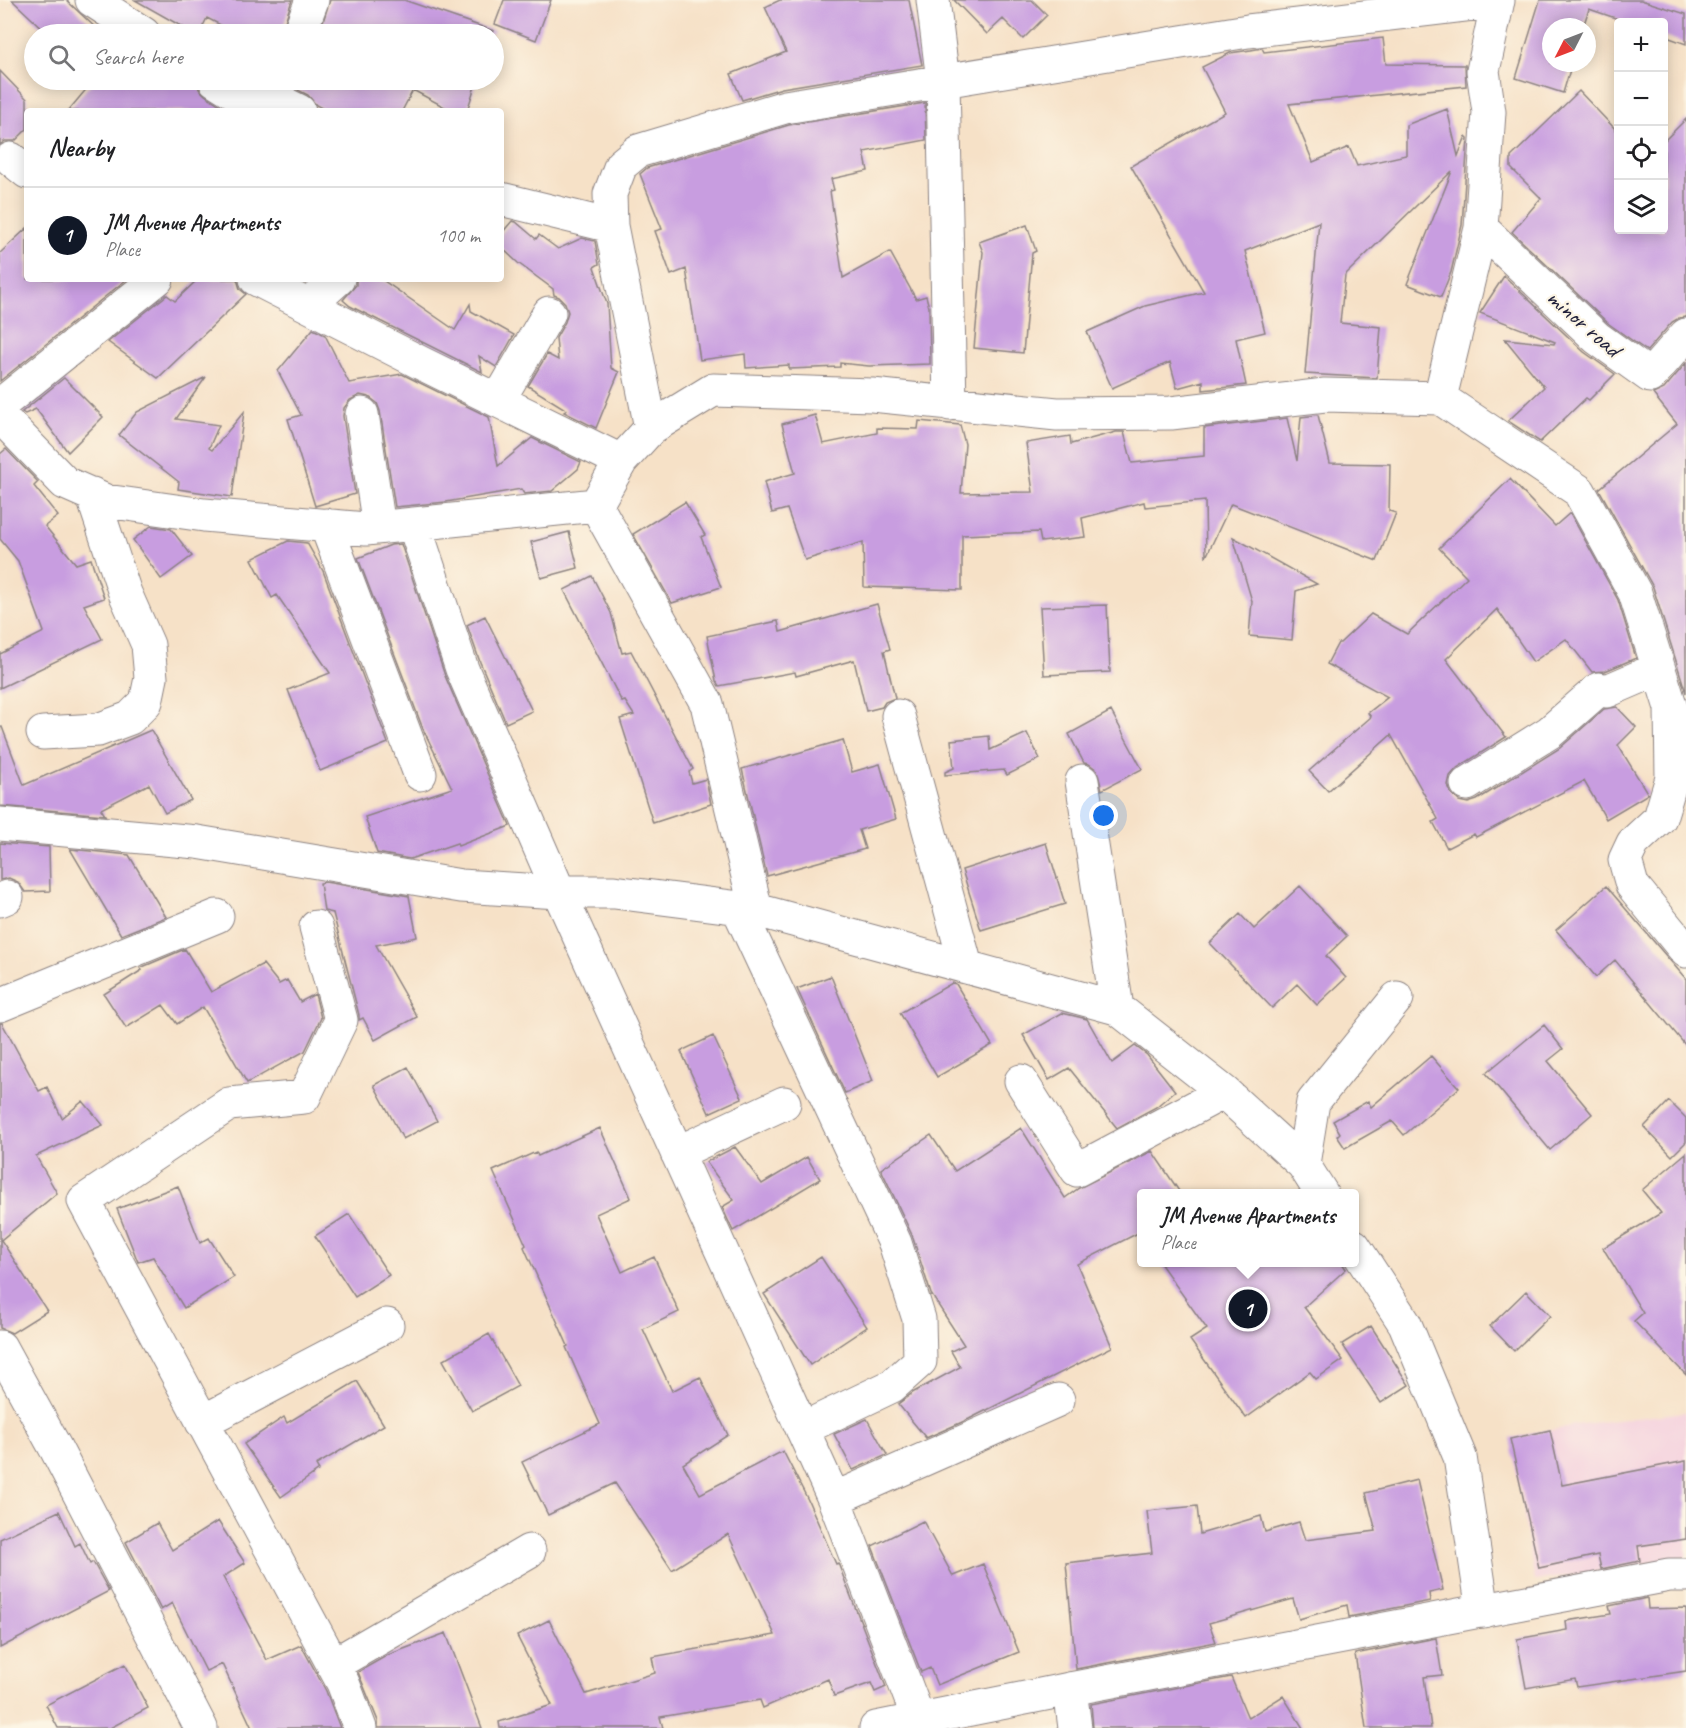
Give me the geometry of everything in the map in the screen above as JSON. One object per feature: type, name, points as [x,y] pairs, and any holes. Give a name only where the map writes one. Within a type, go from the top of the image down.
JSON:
[{"type":"street","points":[[92,0],[129,24]]},
{"type":"street","points":[[303,24],[312,0]]},
{"type":"street","points":[[933,0],[943,81],[950,404]]},
{"type":"street","points":[[651,428],[610,226],[610,194],[621,165],[638,151],[785,107],[1248,31],[1498,0],[1483,71],[1489,112],[1481,228],[1440,398]]},
{"type":"street","points":[[243,90],[277,102]]},
{"type":"street","points":[[504,201],[610,226]]},
{"type":"street","name":"minor road","points":[[1481,228],[1597,338],[1650,376],[1686,335]]},
{"type":"street","points":[[0,405],[153,282]]},
{"type":"street","points":[[262,282],[621,460]]},
{"type":"street","points":[[309,305],[335,282]]},
{"type":"street","points":[[498,401],[549,313]]},
{"type":"street","points":[[596,506],[621,460],[651,428],[713,390],[872,395],[1057,414],[1172,413],[1325,395],[1440,398],[1579,491],[1635,593],[1671,708],[1672,778],[1660,818],[1633,843],[1625,860],[1632,885],[1686,951]]},
{"type":"street","points":[[362,414],[379,527]]},
{"type":"street","points":[[0,416],[65,483],[106,501],[204,515],[366,529],[596,506]]},
{"type":"street","points":[[44,733],[98,730],[130,718],[146,702],[152,678],[148,645],[126,592],[92,495]]},
{"type":"street","points":[[596,506],[707,704],[747,909],[895,1243],[919,1320],[920,1361],[892,1386],[802,1429]]},
{"type":"street","points":[[414,524],[462,669],[559,892],[834,1499],[940,1721]]},
{"type":"street","points":[[326,525],[420,774]]},
{"type":"street","points":[[1467,784],[1550,732],[1599,689],[1607,691],[1658,669]]},
{"type":"street","points":[[898,716],[966,966]]},
{"type":"street","points":[[1082,781],[1117,1008]]},
{"type":"street","points":[[0,824],[197,843],[461,886],[559,892],[614,892],[747,909],[966,966],[1117,1008],[1224,1092],[1303,1164],[1319,1189]]},
{"type":"street","points":[[0,1005],[217,916]]},
{"type":"street","points":[[316,927],[341,1020],[304,1097],[229,1104],[84,1201],[343,1683],[360,1728]]},
{"type":"street","points":[[1303,1164],[1313,1101],[1397,998]]},
{"type":"street","points":[[1021,1081],[1077,1170],[1224,1092]]},
{"type":"street","points":[[677,1153],[784,1103]]},
{"type":"street","points":[[1359,1253],[1405,1324],[1460,1457],[1483,1611]]},
{"type":"street","points":[[202,1422],[387,1325]]},
{"type":"street","points":[[0,1347],[56,1449],[201,1728]]},
{"type":"street","points":[[834,1499],[1058,1400]]},
{"type":"street","points":[[333,1665],[529,1551]]},
{"type":"street","points":[[876,1728],[940,1721],[1070,1689],[1669,1575],[1686,1575]]},
{"type":"street","points":[[1070,1689],[1075,1728]]},
{"type":"shaded area","points":[[1686,1412],[1686,1557],[1535,1581],[1511,1440],[1575,1425]]},
{"type":"building","points":[[12,0],[66,0],[92,24],[37,24]]},
{"type":"building","points":[[135,0],[292,0],[284,24],[219,24],[207,18],[204,24],[177,24]]},
{"type":"building","points":[[330,0],[404,0],[474,24],[322,24]]},
{"type":"building","points":[[504,0],[551,0],[536,40],[504,28],[504,24],[495,24]]},
{"type":"building","points":[[780,0],[909,0],[922,65],[782,88],[742,100],[731,74],[786,52],[765,7]]},
{"type":"building","points":[[954,0],[1032,0],[1047,15],[1023,39],[1003,19],[987,34]]},
{"type":"building","points":[[1540,0],[1641,0],[1686,14],[1686,44],[1668,37],[1668,18],[1615,18],[1589,9],[1586,18],[1542,18],[1542,72],[1569,72],[1563,93],[1516,78]]},
{"type":"building","points":[[1383,38],[1386,64],[1465,65],[1466,86],[1289,104],[1313,162],[1349,147],[1357,166],[1406,155],[1406,125],[1447,109],[1458,156],[1466,136],[1468,138],[1462,225],[1451,272],[1441,297],[1407,284],[1452,171],[1345,275],[1340,323],[1381,327],[1377,378],[1305,374],[1319,222],[1245,251],[1265,332],[1236,339],[1246,385],[1203,390],[1203,381],[1177,388],[1170,362],[1112,388],[1087,332],[1145,306],[1204,292],[1131,166],[1225,112],[1202,67],[1230,53],[1262,48],[1264,52]]},
{"type":"building","points":[[0,71],[27,99],[27,108],[24,108],[24,132],[15,141],[5,141],[0,145]]},
{"type":"building","points":[[86,90],[200,90],[224,108],[71,108]]},
{"type":"building","points":[[298,90],[413,90],[404,108],[322,108],[308,95]]},
{"type":"building","points":[[413,90],[474,90],[468,108],[446,108]]},
{"type":"building","points":[[1579,91],[1614,128],[1614,234],[1668,234],[1668,137],[1686,119],[1686,317],[1672,322],[1647,351],[1609,324],[1512,232],[1541,198],[1511,168],[1511,157]]},
{"type":"building","points":[[925,103],[926,140],[864,152],[868,171],[831,179],[834,190],[830,191],[843,278],[890,252],[916,299],[926,296],[929,307],[930,364],[869,366],[840,363],[840,367],[789,369],[789,365],[746,368],[745,354],[700,360],[686,269],[671,275],[655,231],[662,229],[640,174],[647,168],[789,125]]},
{"type":"building","points":[[512,221],[516,222],[536,239],[539,235],[558,249],[582,238],[595,241],[599,264],[594,267],[607,304],[611,368],[619,372],[596,428],[564,412],[567,410],[528,386],[547,354],[558,360],[556,338],[568,312],[565,303],[554,295],[553,289],[504,250],[504,230]]},
{"type":"building","points":[[1027,225],[1036,251],[1032,253],[1023,353],[974,348],[983,252],[979,242]]},
{"type":"building","points":[[24,231],[24,282],[123,282],[0,381],[0,253]]},
{"type":"building","points":[[1504,276],[1584,352],[1615,374],[1540,442],[1508,421],[1544,387],[1505,339],[1554,344],[1555,342],[1480,313]]},
{"type":"building","points":[[195,282],[238,282],[240,289],[246,294],[158,378],[108,342],[167,295],[175,301]]},
{"type":"building","points":[[356,282],[385,282],[455,330],[470,304],[471,311],[514,335],[496,367],[479,356],[482,372],[350,306],[343,300]]},
{"type":"building","points":[[313,329],[325,335],[349,383],[402,374],[489,417],[498,466],[532,438],[581,462],[578,469],[552,491],[524,494],[521,489],[446,502],[395,507],[380,411],[377,403],[369,397],[360,395],[350,400],[344,408],[343,416],[355,494],[315,506],[288,419],[301,415],[278,371]]},
{"type":"building","points":[[1686,363],[1686,693],[1653,587],[1599,489],[1677,424],[1653,394],[1664,389]]},
{"type":"building","points":[[206,377],[176,419],[219,425],[209,448],[212,450],[244,412],[232,497],[178,489],[179,482],[119,435],[137,412]]},
{"type":"building","points":[[64,378],[103,417],[68,452],[36,409],[25,414],[22,412]]},
{"type":"building","points":[[815,415],[823,444],[877,433],[877,428],[918,429],[919,421],[960,425],[965,444],[961,493],[1033,492],[1026,443],[1070,436],[1071,444],[1124,432],[1132,463],[1204,456],[1204,428],[1287,418],[1297,461],[1301,417],[1318,415],[1330,463],[1390,464],[1389,511],[1396,513],[1377,561],[1231,504],[1206,557],[1205,501],[1145,507],[1144,502],[1082,518],[1085,537],[1041,542],[1039,532],[962,535],[962,590],[864,587],[863,542],[805,560],[787,509],[772,513],[764,482],[795,473],[782,424]]},
{"type":"building","points":[[6,449],[38,482],[34,486],[58,516],[45,526],[76,564],[91,559],[104,598],[84,605],[102,639],[0,688],[0,654],[44,632],[18,561],[0,539],[0,454]]},
{"type":"building","points":[[1510,479],[1555,526],[1570,513],[1618,600],[1636,658],[1605,671],[1592,672],[1566,639],[1533,662],[1497,609],[1446,659],[1506,737],[1457,768],[1450,776],[1448,785],[1451,793],[1459,801],[1468,803],[1477,800],[1560,748],[1604,709],[1617,707],[1636,727],[1618,745],[1648,794],[1606,819],[1584,781],[1476,837],[1474,834],[1447,848],[1433,822],[1438,819],[1391,735],[1328,791],[1309,771],[1371,717],[1368,713],[1388,697],[1327,664],[1338,643],[1371,614],[1407,634],[1467,577],[1439,548]]},
{"type":"building","points":[[685,502],[705,535],[701,537],[721,587],[672,603],[633,534]]},
{"type":"building","points":[[151,526],[171,529],[192,556],[161,579],[133,540]]},
{"type":"building","points":[[569,532],[578,568],[541,578],[531,542]]},
{"type":"building","points":[[1233,537],[1317,584],[1296,591],[1292,640],[1249,636],[1252,601]]},
{"type":"building","points":[[288,541],[307,543],[323,571],[388,743],[320,771],[288,690],[330,673],[277,595],[272,598],[252,559]]},
{"type":"building","points":[[401,544],[445,676],[510,826],[458,846],[457,843],[410,859],[377,853],[365,817],[452,788],[423,729],[358,558],[391,545]]},
{"type":"building","points":[[592,576],[611,613],[622,653],[631,651],[693,769],[689,772],[692,783],[706,779],[711,804],[653,823],[620,719],[634,715],[625,701],[622,702],[564,590]]},
{"type":"building","points":[[877,604],[890,649],[884,651],[895,698],[885,702],[882,707],[866,711],[854,660],[796,676],[795,672],[719,686],[716,681],[707,636],[778,621],[780,632]]},
{"type":"building","points":[[1107,605],[1110,672],[1044,675],[1040,607]]},
{"type":"building","points":[[485,616],[532,711],[506,723],[467,625]]},
{"type":"building","points":[[1111,711],[1142,769],[1102,790],[1097,770],[1084,763],[1069,734]]},
{"type":"building","points":[[0,727],[2,727],[24,785],[151,730],[191,800],[165,813],[149,784],[101,809],[105,815],[0,806]]},
{"type":"building","points":[[1027,733],[1040,759],[1007,775],[1004,770],[945,775],[945,772],[954,768],[951,740],[989,736],[990,750]]},
{"type":"building","points":[[843,740],[852,772],[880,764],[896,819],[859,830],[865,849],[767,876],[742,769]]},
{"type":"building","points":[[0,843],[49,847],[50,891],[25,892],[18,882],[9,878],[0,880]]},
{"type":"building","points":[[1046,843],[1065,904],[981,930],[962,870]]},
{"type":"building","points":[[70,849],[129,855],[166,917],[121,935]]},
{"type":"building","points":[[320,883],[409,896],[417,937],[376,945],[417,1017],[375,1040],[363,1018],[359,1020],[333,913],[324,911]]},
{"type":"building","points":[[1300,886],[1347,936],[1326,956],[1346,978],[1317,1005],[1297,984],[1272,1008],[1210,943],[1240,914],[1254,929]]},
{"type":"building","points":[[1606,886],[1686,979],[1686,1046],[1615,960],[1596,977],[1556,930]]},
{"type":"building","points":[[185,949],[211,992],[263,964],[279,984],[287,980],[300,1002],[315,994],[321,1018],[305,1051],[247,1083],[203,1007],[177,1024],[163,1005],[126,1028],[104,994],[142,970],[140,968]]},
{"type":"building","points":[[831,976],[873,1081],[845,1093],[797,989]]},
{"type":"building","points":[[952,983],[956,984],[992,1045],[937,1077],[900,1013]]},
{"type":"building","points":[[1062,1013],[1087,1019],[1112,1063],[1135,1046],[1147,1055],[1175,1091],[1156,1107],[1117,1128],[1069,1068],[1049,1080],[1023,1035]]},
{"type":"building","points":[[0,1023],[39,1091],[47,1087],[62,1118],[83,1101],[103,1125],[36,1156],[57,1193],[1,1240],[47,1311],[12,1333],[0,1328]]},
{"type":"building","points":[[1544,1025],[1563,1049],[1548,1061],[1592,1114],[1550,1150],[1486,1073]]},
{"type":"building","points":[[713,1036],[742,1098],[709,1113],[681,1051]]},
{"type":"building","points":[[1431,1056],[1459,1088],[1404,1135],[1392,1121],[1345,1148],[1337,1136],[1340,1133],[1333,1121],[1368,1101],[1371,1107]]},
{"type":"building","points":[[408,1067],[437,1121],[403,1139],[374,1085]]},
{"type":"building","points":[[1669,1101],[1686,1118],[1686,1142],[1672,1156],[1644,1127]]},
{"type":"building","points":[[600,1128],[631,1198],[596,1214],[622,1272],[654,1257],[679,1312],[643,1329],[672,1391],[700,1377],[728,1435],[683,1464],[700,1494],[783,1451],[808,1500],[836,1564],[838,1563],[886,1687],[875,1692],[871,1683],[834,1696],[828,1679],[763,1708],[760,1700],[660,1717],[663,1728],[500,1728],[499,1722],[552,1705],[517,1636],[549,1620],[586,1694],[655,1673],[652,1657],[775,1635],[728,1534],[672,1570],[615,1483],[548,1515],[522,1462],[600,1424],[493,1171],[536,1152],[538,1156]]},
{"type":"building","points":[[1021,1128],[1065,1198],[1079,1188],[1152,1151],[1178,1189],[1137,1189],[1137,1234],[1077,1264],[1112,1347],[969,1419],[926,1438],[898,1404],[914,1392],[960,1367],[951,1351],[964,1345],[931,1294],[912,1235],[881,1169],[931,1135],[955,1171]]},
{"type":"building","points":[[735,1147],[762,1184],[807,1157],[820,1179],[733,1231],[722,1207],[734,1200],[706,1162]]},
{"type":"building","points":[[1686,1153],[1686,1375],[1634,1321],[1643,1313],[1603,1248],[1661,1213],[1642,1190]]},
{"type":"building","points":[[178,1186],[200,1243],[209,1238],[234,1277],[184,1308],[153,1257],[138,1262],[117,1209]]},
{"type":"building","points":[[349,1214],[389,1275],[355,1297],[315,1236]]},
{"type":"building","points":[[821,1257],[867,1327],[810,1365],[764,1294]]},
{"type":"building","points":[[1163,1267],[1345,1267],[1346,1269],[1304,1307],[1343,1360],[1316,1379],[1310,1372],[1246,1418],[1190,1340],[1207,1329]]},
{"type":"building","points":[[1526,1291],[1550,1316],[1514,1351],[1490,1326]]},
{"type":"building","points":[[1371,1326],[1409,1385],[1381,1403],[1342,1344]]},
{"type":"building","points":[[489,1334],[518,1386],[472,1411],[443,1360]]},
{"type":"building","points":[[357,1381],[384,1425],[316,1465],[319,1470],[281,1497],[244,1444],[284,1417],[287,1423]]},
{"type":"building","points":[[867,1419],[887,1455],[853,1470],[834,1434]]},
{"type":"building","points":[[1550,1430],[1562,1485],[1686,1461],[1686,1539],[1638,1546],[1640,1561],[1601,1569],[1598,1555],[1539,1568],[1510,1439]]},
{"type":"building","points":[[1417,1480],[1443,1590],[1429,1593],[1430,1601],[1349,1617],[1347,1605],[1299,1619],[1293,1599],[1209,1623],[1216,1642],[1076,1669],[1066,1563],[1152,1553],[1147,1511],[1197,1506],[1200,1534],[1261,1516],[1265,1532],[1299,1522],[1305,1540],[1376,1531],[1366,1493]]},
{"type":"building","points":[[59,1511],[75,1546],[80,1543],[90,1564],[93,1562],[109,1591],[0,1648],[0,1539]]},
{"type":"building","points":[[218,1521],[245,1563],[223,1577],[267,1660],[301,1645],[326,1691],[340,1728],[252,1728],[222,1664],[206,1671],[172,1603],[161,1610],[126,1542],[157,1523],[172,1550]]},
{"type":"building","points":[[923,1521],[953,1576],[983,1564],[1019,1652],[937,1685],[930,1668],[921,1672],[872,1546]]},
{"type":"building","points":[[1647,1598],[1648,1609],[1686,1608],[1686,1671],[1577,1687],[1575,1679],[1526,1688],[1517,1639],[1567,1630],[1566,1621],[1611,1614],[1609,1606]]},
{"type":"building","points":[[446,1633],[482,1728],[378,1728],[378,1721],[358,1672],[388,1655]]},
{"type":"building","points":[[1436,1638],[1442,1675],[1424,1677],[1431,1728],[1366,1728],[1355,1654]]},
{"type":"building","points":[[125,1664],[148,1708],[110,1728],[58,1728],[46,1705]]},
{"type":"building","points":[[1231,1677],[1248,1718],[1283,1696],[1303,1728],[1093,1728],[1091,1704]]},
{"type":"place","name":"JM Avenue Apartments","points":[[1248,1309]]}]
